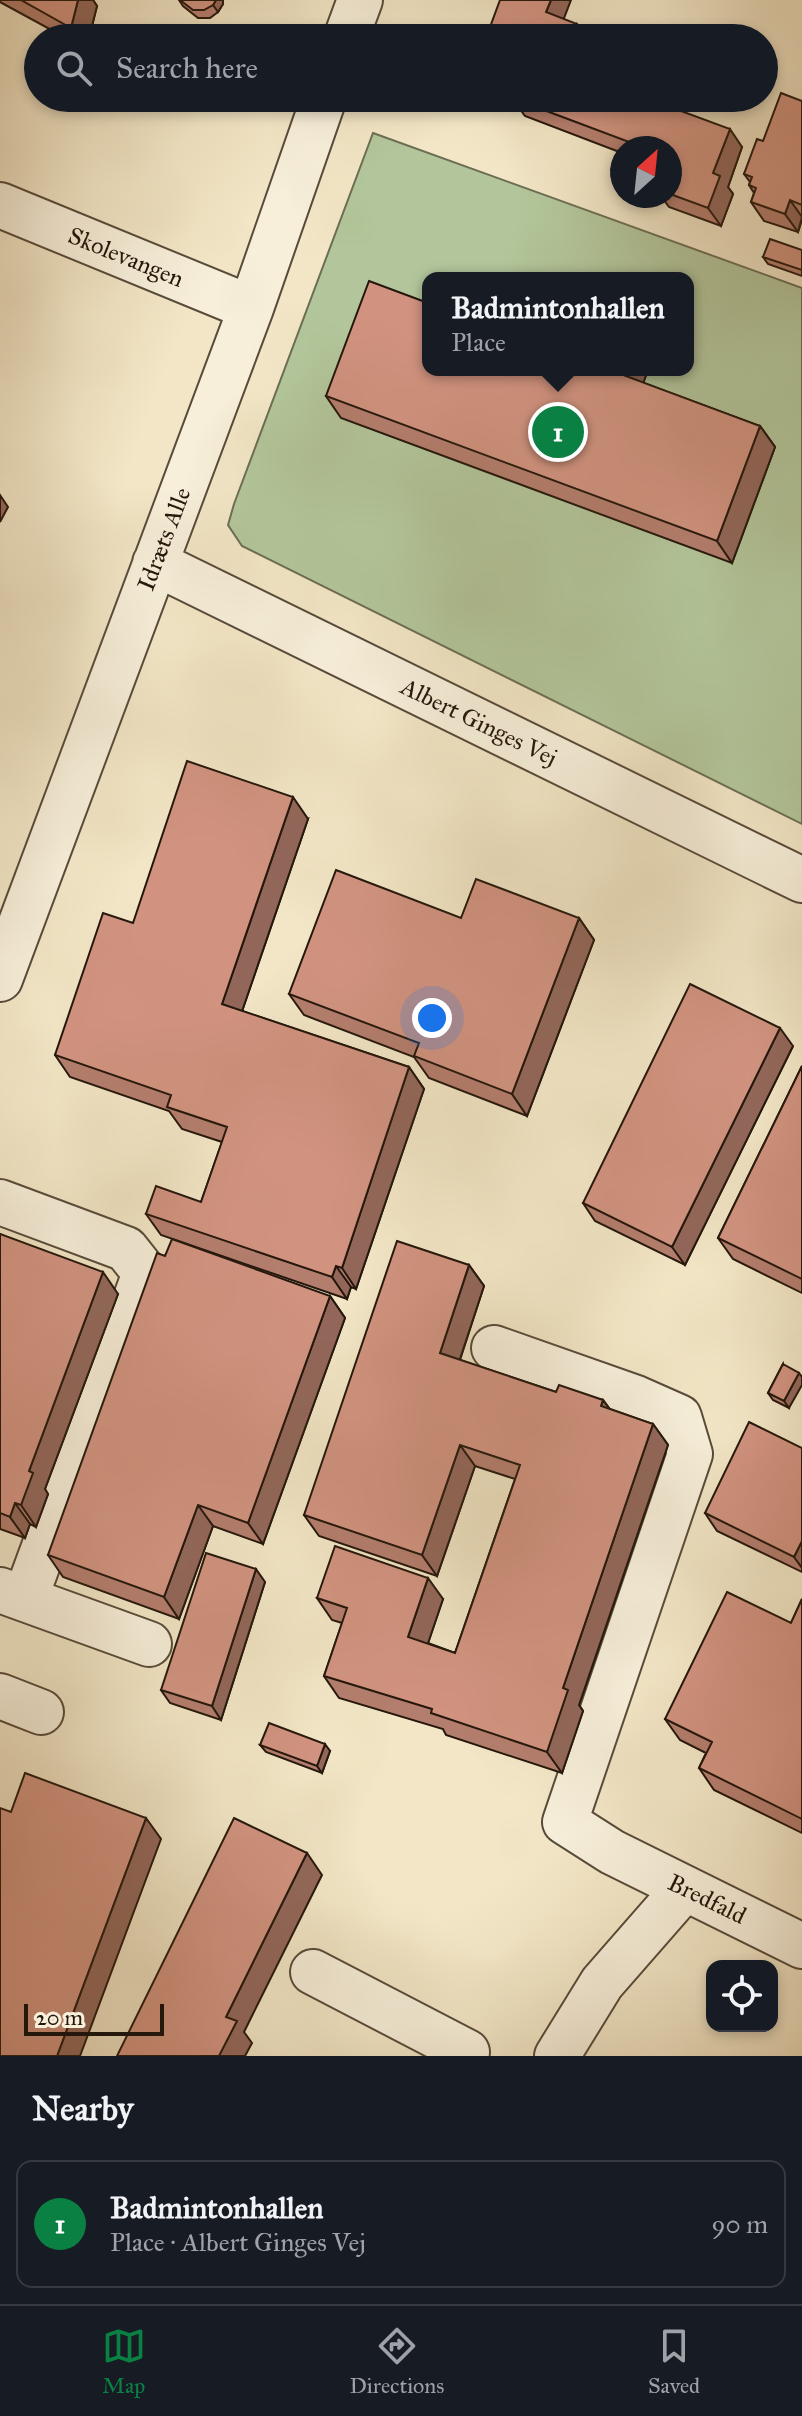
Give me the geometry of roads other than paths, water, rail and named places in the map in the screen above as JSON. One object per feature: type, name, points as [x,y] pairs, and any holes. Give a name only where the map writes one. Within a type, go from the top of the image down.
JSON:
[{"type":"street","points":[[351,24],[360,0]]},
{"type":"street","name":"Idræts Alle","points":[[0,979],[251,308],[319,112]]},
{"type":"street","name":"Skolevangen","points":[[0,205],[251,308]]},
{"type":"street","name":"Albert Ginges Vej","points":[[155,563],[802,880]]},
{"type":"street","points":[[0,1202],[126,1249],[145,1273],[12,1594],[149,1644]]},
{"type":"street","name":"Bredfald","points":[[494,1348],[636,1398],[679,1417],[690,1454],[565,1822],[612,1852],[802,1946]]},
{"type":"street","points":[[0,1696],[41,1712]]},
{"type":"street","points":[[557,2056],[602,1983],[685,1888]]},
{"type":"street","points":[[313,1972],[467,2052],[465,2056]]},
{"type":"place","name":"Badmintonhallen","points":[[558,432]]}]
